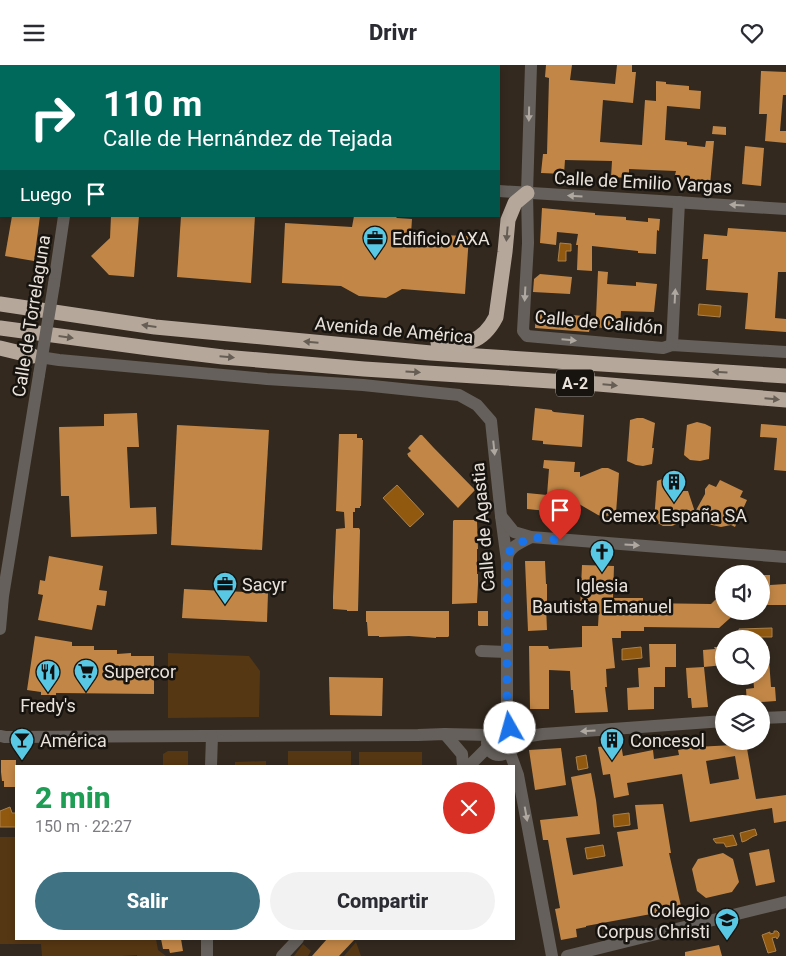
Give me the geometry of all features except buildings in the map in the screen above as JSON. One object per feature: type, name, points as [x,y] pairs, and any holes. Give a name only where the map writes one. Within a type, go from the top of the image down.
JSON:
[{"type":"highway","points":[[360,346],[390,340],[456,345],[472,342],[482,336],[491,327],[496,317],[508,220],[515,203],[527,193]]},
{"type":"highway","name":"Avenida de América","points":[[0,304],[155,327],[432,353],[786,376]]},
{"type":"highway","name":"A-2","points":[[0,328],[223,357],[364,369],[598,384],[786,400]]},
{"type":"highway","points":[[0,350],[33,356]]},
{"type":"street","points":[[527,193],[530,65]]},
{"type":"street","name":"Calle de Emilio Vargas","points":[[500,191],[786,209]]},
{"type":"street","name":"Calle de Calidón","points":[[527,193],[528,243],[523,331],[527,336],[663,348],[672,345],[786,352]]},
{"type":"street","name":"Calle de Calidón","points":[[672,345],[679,202]]},
{"type":"street","name":"Calle de Torrelaguna","points":[[0,629],[2,601],[64,217]]},
{"type":"street","name":"Calle de Agastia","points":[[33,356],[198,373],[363,385],[459,395],[477,405],[491,421],[507,561],[507,706],[510,742],[552,956]]},
{"type":"street","points":[[501,516],[514,532],[531,537],[786,557]]},
{"type":"street","points":[[507,561],[507,555],[513,547],[531,537]]},
{"type":"street","points":[[481,651],[507,652]]},
{"type":"street","name":"Calle de Agastia","points":[[490,740],[507,706]]},
{"type":"street","points":[[770,718],[786,717]]},
{"type":"street","points":[[510,742],[543,734],[715,722]]},
{"type":"street","points":[[470,765],[490,740],[501,731],[510,742]]},
{"type":"street","points":[[0,736],[418,735],[445,733],[490,740]]},
{"type":"street","points":[[445,733],[462,754],[463,765]]},
{"type":"street","points":[[211,765],[212,736]]},
{"type":"street","points":[[490,740],[492,753],[496,755],[505,754],[510,742]]},
{"type":"street","points":[[567,956],[786,902]]},
{"type":"street","points":[[207,940],[207,956]]},
{"type":"street","points":[[282,956],[297,940]]},
{"type":"shaded area","points":[[560,243],[571,244],[571,251],[566,251],[566,261],[558,261]]},
{"type":"shaded area","points":[[699,304],[721,306],[720,317],[698,315]]},
{"type":"shaded area","points":[[397,485],[424,514],[410,527],[383,498]]},
{"type":"shaded area","points":[[772,628],[772,637],[770,637],[770,630],[739,629]]},
{"type":"shaded area","points":[[641,647],[642,658],[622,660],[622,649]]},
{"type":"shaded area","points":[[168,653],[249,656],[260,671],[259,717],[168,718]]},
{"type":"shaded area","points":[[168,751],[188,751],[188,765],[163,765],[163,754]]},
{"type":"shaded area","points":[[288,751],[351,751],[351,765],[288,765]]},
{"type":"shaded area","points":[[359,752],[422,752],[422,765],[359,765]]},
{"type":"shaded area","points":[[586,755],[588,768],[578,770],[576,757]]},
{"type":"shaded area","points":[[266,761],[266,765],[235,765],[235,762]]},
{"type":"shaded area","points":[[10,807],[12,813],[15,813],[15,827],[0,827],[0,811]]},
{"type":"shaded area","points":[[629,813],[630,825],[614,827],[613,815]]},
{"type":"shaded area","points":[[755,829],[757,835],[742,842],[740,833]]},
{"type":"shaded area","points":[[733,835],[737,845],[726,847],[724,843],[716,843],[713,839]]},
{"type":"shaded area","points":[[0,837],[15,837],[15,940],[156,940],[158,950],[166,956],[42,956],[41,944],[0,944]]},
{"type":"shaded area","points":[[603,845],[605,856],[587,859],[585,848]]},
{"type":"shaded area","points":[[774,931],[779,933],[777,939],[776,937],[772,938],[776,951],[768,953],[762,935],[770,932],[770,934],[774,933]]},
{"type":"shaded area","points":[[356,942],[361,956],[344,956]]},
{"type":"shaded area","points":[[303,944],[311,951],[308,956],[294,956]]},
{"type":"place","name":"Edificio AXA","points":[[375,259]]},
{"type":"place","name":"Cemex España SA","points":[[674,503]]},
{"type":"place","name":"Iglesia Bautista Emanuel","points":[[602,573]]},
{"type":"place","name":"Sacyr","points":[[225,605]]},
{"type":"place","name":"Supercor","points":[[86,692]]},
{"type":"place","name":"Fredy's","points":[[48,693]]},
{"type":"place","name":"América","points":[[22,761]]},
{"type":"place","name":"Concesol","points":[[612,761]]},
{"type":"place","name":"Colegio Corpus Christi","points":[[727,941]]},
{"type":"route","points":[[510,728],[507,706],[507,555],[513,547],[531,537],[560,540]]}]
